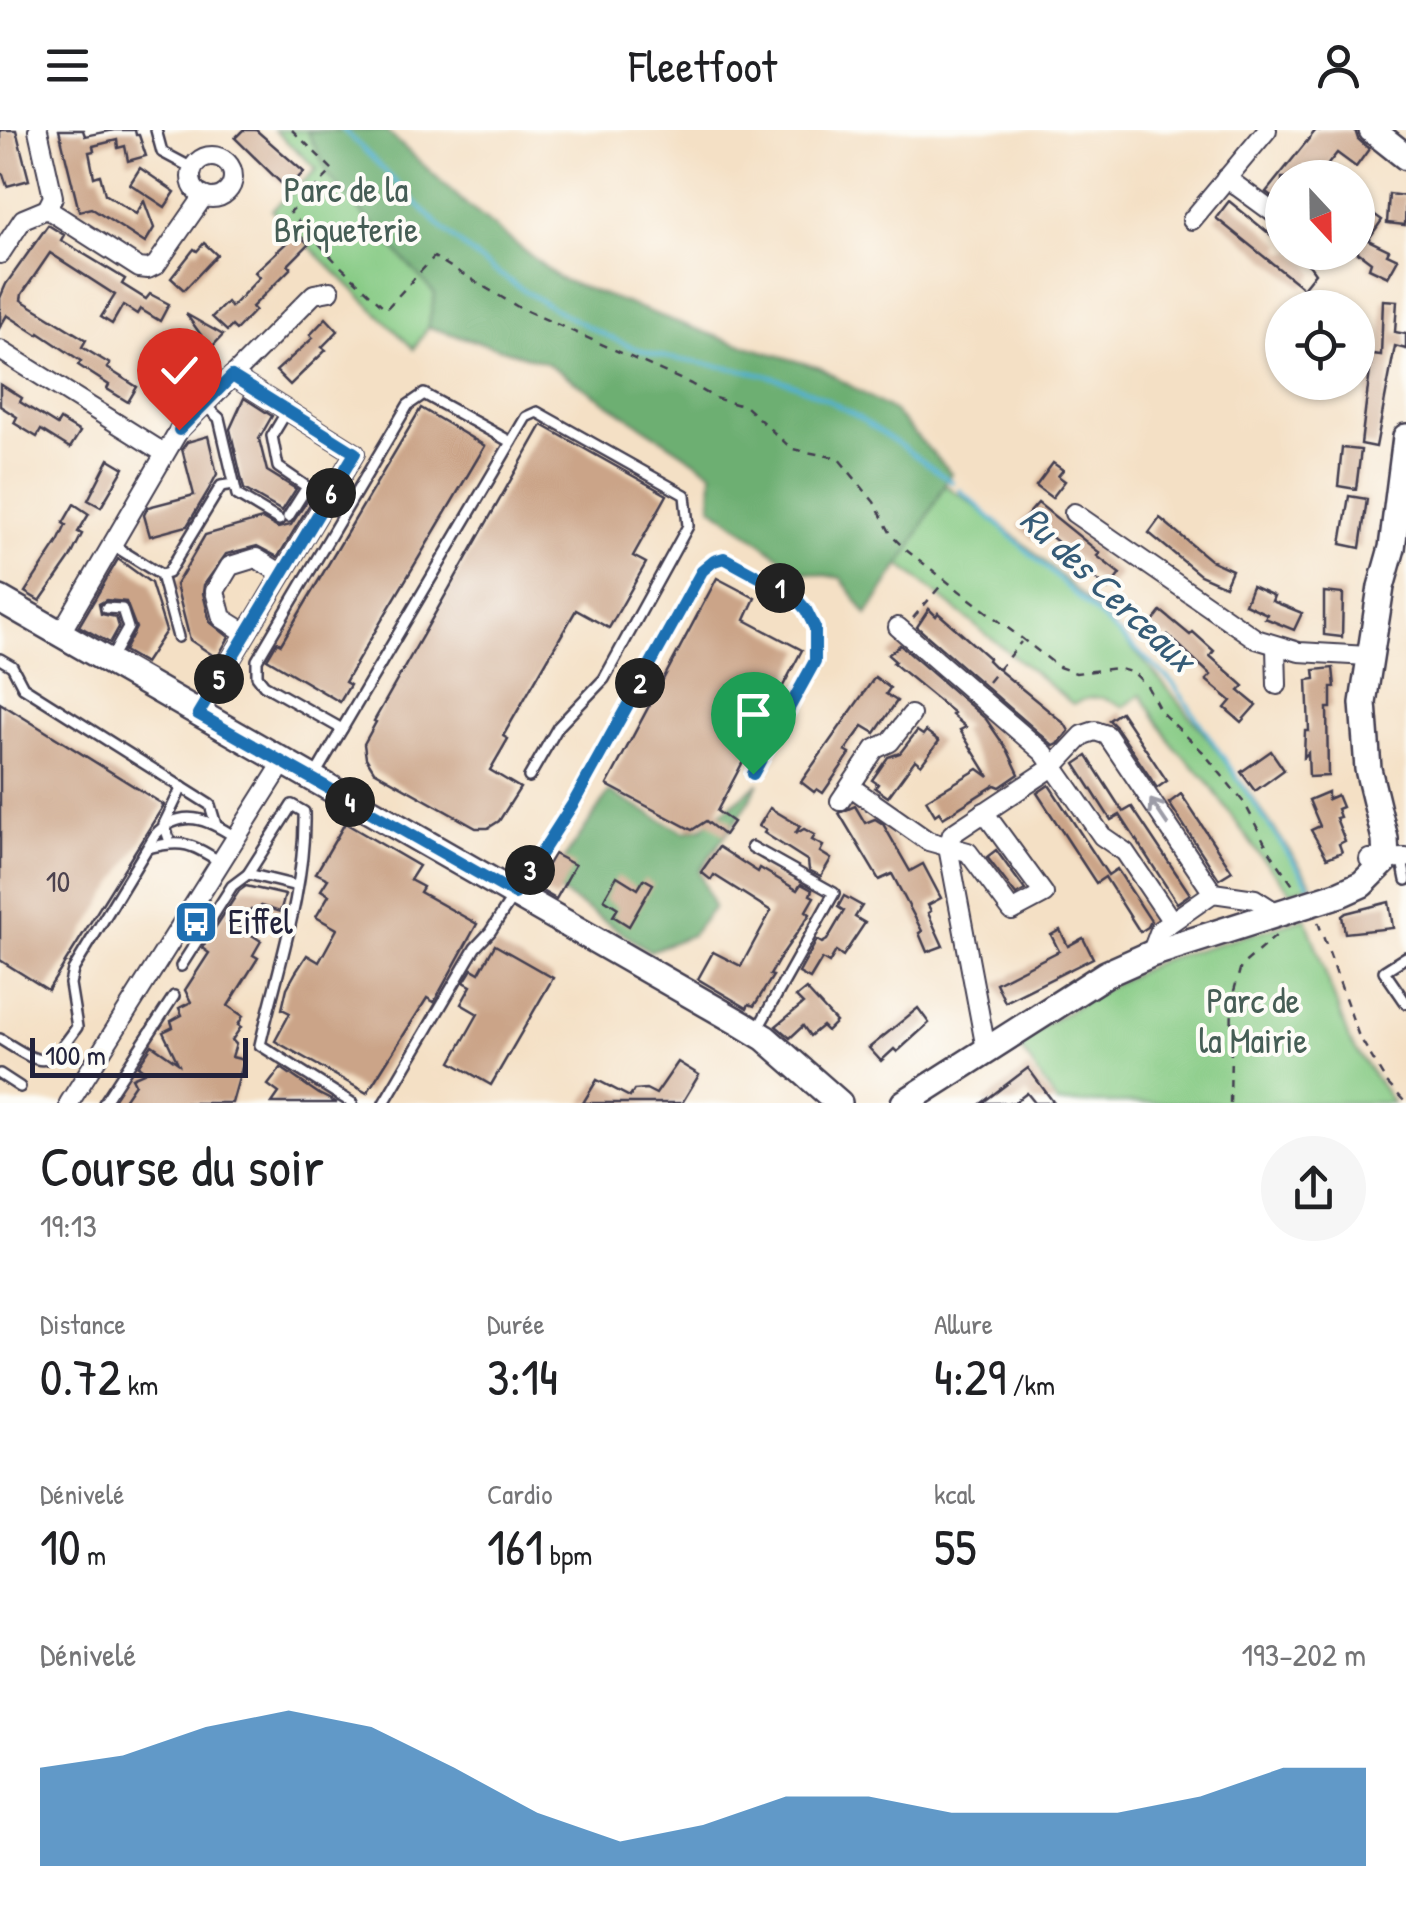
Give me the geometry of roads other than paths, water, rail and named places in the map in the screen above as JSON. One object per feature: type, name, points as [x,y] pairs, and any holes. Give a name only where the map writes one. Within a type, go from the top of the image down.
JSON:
[{"type":"street","points":[[0,254],[23,219],[46,209],[53,197],[38,130]]},
{"type":"street","points":[[1372,130],[1406,157]]},
{"type":"street","points":[[1192,220],[1264,131]]},
{"type":"street","points":[[214,156],[231,168],[232,182],[224,194],[204,196],[191,182],[192,168],[201,158],[214,156]]},
{"type":"street","points":[[1226,178],[1265,207]]},
{"type":"street","points":[[46,209],[139,268],[148,269],[156,265],[204,196]]},
{"type":"street","points":[[60,634],[179,430],[314,294],[330,291]]},
{"type":"street","points":[[0,350],[164,453]]},
{"type":"street","points":[[198,714],[355,453],[232,376]]},
{"type":"street","points":[[904,1103],[1106,974],[1151,954],[1313,901],[1391,859],[1376,839],[1362,703],[1381,587],[1392,548],[1406,437]]},
{"type":"street","points":[[1074,513],[1256,640],[1276,648],[1368,656]]},
{"type":"street","points":[[246,634],[222,618],[215,591],[230,566],[256,558],[282,574]]},
{"type":"street","points":[[0,599],[755,1032],[839,1103]]},
{"type":"street","points":[[900,628],[1044,753],[1102,836],[1125,852],[1171,920]]},
{"type":"street","points":[[1276,648],[1277,685]]},
{"type":"street","points":[[911,715],[890,742],[875,750],[845,794],[928,841],[968,852],[1012,911],[1044,894],[984,812]]},
{"type":"street","points":[[986,1049],[948,847],[952,834],[1053,767],[1083,735],[1095,731],[1107,735],[1213,893]]},
{"type":"street","points":[[69,1103],[282,763]]},
{"type":"street","points":[[1151,954],[1160,930],[1213,893],[1256,899],[1278,914]]},
{"type":"lane","points":[[156,130],[162,152],[192,168]]},
{"type":"lane","points":[[342,729],[264,685],[257,676],[258,660],[268,642],[408,405],[424,394],[511,442]]},
{"type":"lane","points":[[204,405],[219,418],[237,495],[284,518],[307,486],[278,467],[272,436],[287,411]]},
{"type":"lane","points":[[312,780],[526,417],[537,412],[685,495],[689,510],[688,526],[604,679],[558,727],[529,776]]},
{"type":"lane","points":[[162,575],[168,573],[221,486],[234,484]]},
{"type":"lane","points":[[112,544],[162,575],[178,638]]},
{"type":"lane","points":[[384,1103],[476,948],[574,802],[702,571],[724,558],[794,596],[815,628],[815,661],[753,774]]},
{"type":"lane","points":[[106,608],[122,609],[128,628],[108,663]]},
{"type":"lane","points":[[0,659],[12,666],[22,687],[210,805],[216,825]]},
{"type":"lane","points":[[0,1039],[33,1059],[44,1060],[59,1053],[76,1027],[70,984],[73,970],[164,824],[182,787]]},
{"type":"lane","points":[[181,966],[232,886],[248,874],[292,805],[304,812],[306,849],[260,1045],[352,1103]]},
{"type":"lane","points":[[164,824],[204,818],[237,838]]},
{"type":"lane","points":[[164,824],[170,842]]},
{"type":"lane","points":[[148,848],[170,842],[189,843],[222,863]]},
{"type":"lane","points":[[752,847],[834,893],[755,1032]]},
{"type":"lane","points":[[1391,859],[1406,880]]},
{"type":"lane","points":[[248,874],[297,886]]},
{"type":"lane","points":[[1406,956],[1384,971],[1406,1002]]},
{"type":"lane","points":[[104,1103],[174,996]]},
{"type":"lane","points":[[0,1074],[20,1086]]},
{"type":"waterway","name":"Ru des Cerceaux","points":[[343,130],[452,237],[492,269],[558,311],[644,351],[793,384],[864,421],[952,482]]},
{"type":"waterway","name":"Ru des Cerceaux","points":[[960,490],[1173,683],[1310,886]]},
{"type":"place","name":"Eiffel","points":[[196,922]]},
{"type":"park label","name":"Parc de la Briqueterie","points":[[346,210]]},
{"type":"park label","name":"Parc de la Mairie","points":[[1253,1021]]}]
